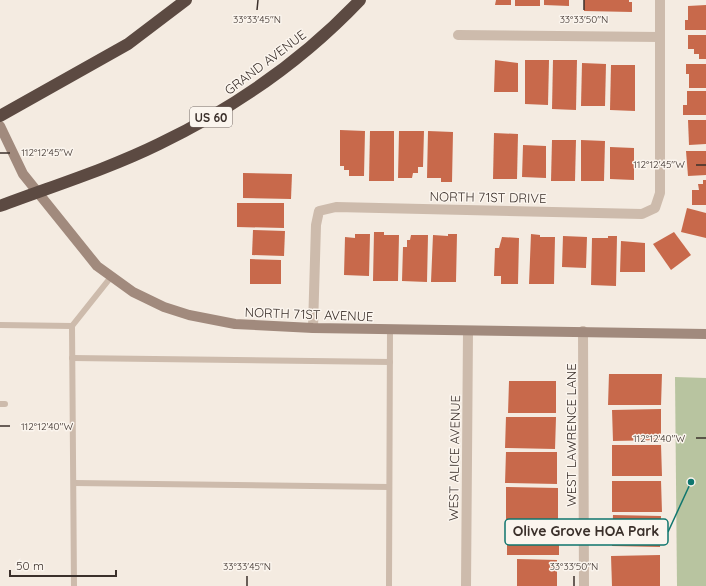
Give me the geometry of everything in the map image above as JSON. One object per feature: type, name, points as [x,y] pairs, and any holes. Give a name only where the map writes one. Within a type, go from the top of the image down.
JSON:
[{"type":"highway","points":[[0,116],[128,44],[186,0]]},
{"type":"highway","name":"GRAND AVENUE","points":[[0,206],[103,168],[151,148],[205,121],[246,95],[288,65],[328,32],[360,0]]},
{"type":"street","points":[[458,35],[660,37],[660,0]]},
{"type":"street","name":"NORTH 71ST DRIVE","points":[[313,328],[316,225],[319,211],[336,207],[642,214],[655,208],[660,193],[660,37]]},
{"type":"street","name":"NORTH 71ST AVENUE","points":[[0,126],[23,174],[90,258],[111,277],[152,302],[202,319],[235,324],[313,328],[706,334]]},
{"type":"street","name":"WEST ALICE AVENUE","points":[[466,586],[468,331]]},
{"type":"street","name":"WEST LAWRENCE LANE","points":[[583,331],[584,586]]},
{"type":"lane","points":[[74,586],[72,326],[111,277]]},
{"type":"lane","points":[[0,325],[72,326]]},
{"type":"lane","points":[[389,586],[390,330]]},
{"type":"lane","points":[[72,358],[390,362]]},
{"type":"lane","points":[[74,483],[389,487]]},
{"type":"green space","points":[[675,377],[706,378],[706,586],[677,586]]},
{"type":"building","points":[[496,0],[511,0],[511,5],[495,5]]},
{"type":"building","points":[[515,0],[540,0],[540,6],[515,6]]},
{"type":"building","points":[[544,0],[569,0],[569,6],[544,5]]},
{"type":"building","points":[[584,0],[629,0],[629,2],[632,2],[632,12],[584,11]]},
{"type":"building","points":[[706,5],[706,30],[685,30],[685,20],[688,20],[688,6]]},
{"type":"building","points":[[688,35],[706,35],[706,59],[699,59],[699,54],[694,54],[694,49],[688,49]]},
{"type":"building","points":[[495,60],[518,63],[518,92],[494,92]]},
{"type":"building","points":[[525,60],[549,60],[548,105],[525,104]]},
{"type":"building","points":[[553,60],[577,60],[576,110],[552,109]]},
{"type":"building","points":[[582,63],[606,64],[605,106],[581,106]]},
{"type":"building","points":[[686,64],[706,64],[706,88],[689,88],[689,74],[686,74]]},
{"type":"building","points":[[611,65],[635,65],[635,111],[610,110]]},
{"type":"building","points":[[687,91],[706,91],[706,115],[683,115],[683,105],[687,105]]},
{"type":"building","points":[[688,120],[706,120],[706,144],[689,145]]},
{"type":"building","points":[[340,130],[365,131],[364,176],[349,176],[349,170],[344,170],[344,166],[340,166]]},
{"type":"building","points":[[370,131],[394,131],[394,181],[369,181]]},
{"type":"building","points":[[399,131],[424,131],[423,167],[418,167],[418,173],[413,173],[412,178],[398,178]]},
{"type":"building","points":[[428,131],[453,132],[452,182],[441,182],[441,178],[427,178]]},
{"type":"building","points":[[494,133],[518,134],[517,179],[493,179]]},
{"type":"building","points":[[552,140],[576,140],[575,181],[551,181]]},
{"type":"building","points":[[581,140],[605,141],[604,181],[581,181]]},
{"type":"building","points":[[523,145],[546,146],[546,178],[522,177]]},
{"type":"building","points":[[610,147],[634,148],[634,180],[610,179]]},
{"type":"building","points":[[686,151],[706,151],[706,175],[688,176]]},
{"type":"building","points":[[243,173],[292,174],[291,199],[243,198]]},
{"type":"building","points":[[703,180],[706,180],[706,205],[692,205],[692,190],[699,190],[698,184],[703,184]]},
{"type":"building","points":[[237,203],[284,203],[284,228],[237,227]]},
{"type":"building","points":[[687,208],[706,213],[706,238],[681,232]]},
{"type":"building","points":[[253,230],[285,231],[284,256],[252,255]]},
{"type":"building","points":[[374,232],[384,232],[384,235],[399,235],[398,281],[373,281]]},
{"type":"building","points":[[674,232],[691,255],[671,270],[653,244]]},
{"type":"building","points":[[355,234],[370,234],[369,276],[344,275],[345,237],[355,238]]},
{"type":"building","points":[[448,234],[457,234],[456,282],[431,282],[433,235],[448,236]]},
{"type":"building","points":[[531,234],[540,235],[540,237],[555,237],[554,284],[529,284]]},
{"type":"building","points":[[411,235],[428,235],[427,282],[402,281],[403,247],[407,247],[407,240],[410,240]]},
{"type":"building","points":[[563,236],[587,237],[586,268],[562,267]]},
{"type":"building","points":[[608,236],[617,236],[616,286],[591,285],[592,238],[608,238]]},
{"type":"building","points":[[502,237],[519,238],[518,284],[501,284],[501,276],[494,276],[495,248],[499,248]]},
{"type":"building","points":[[621,241],[645,243],[645,272],[620,272]]},
{"type":"building","points":[[250,259],[281,260],[281,284],[250,284]]},
{"type":"building","points":[[609,374],[662,374],[661,405],[608,405]]},
{"type":"building","points":[[509,381],[556,381],[556,413],[508,413]]},
{"type":"building","points":[[661,409],[661,440],[613,441],[612,410]]},
{"type":"building","points":[[506,417],[556,417],[555,449],[505,448]]},
{"type":"building","points":[[612,445],[661,445],[662,476],[612,476]]},
{"type":"building","points":[[506,452],[557,452],[557,484],[505,483]]},
{"type":"building","points":[[612,481],[661,481],[662,512],[612,512]]},
{"type":"building","points":[[506,487],[558,488],[558,520],[506,520]]},
{"type":"building","points":[[613,515],[661,516],[660,547],[612,546]]},
{"type":"building","points":[[507,524],[559,524],[559,555],[507,555]]},
{"type":"building","points":[[660,555],[660,586],[612,586],[611,556]]},
{"type":"building","points":[[517,559],[557,560],[557,586],[517,586]]},
{"type":"place","name":"Olive Grove HOA Park","points":[[691,482]]}]
